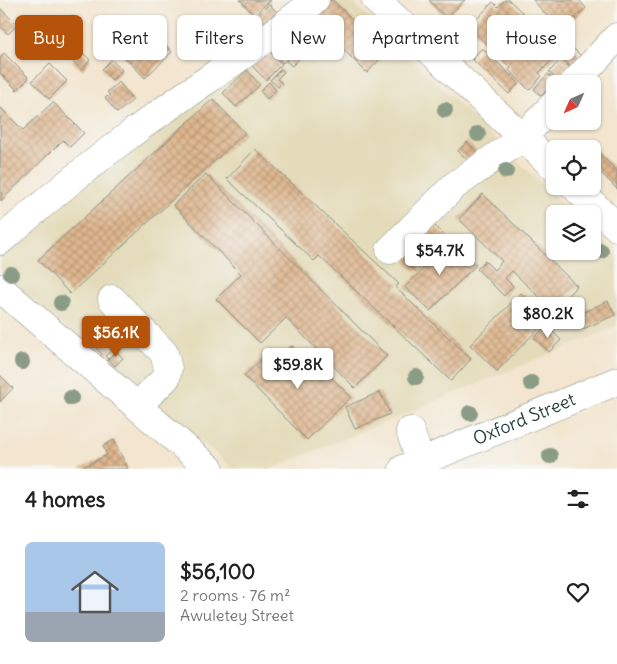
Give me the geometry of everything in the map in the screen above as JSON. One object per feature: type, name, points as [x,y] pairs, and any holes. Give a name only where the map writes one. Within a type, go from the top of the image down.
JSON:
[{"type":"street","points":[[0,241],[51,196],[127,136],[254,48],[315,0]]},
{"type":"street","points":[[376,0],[546,160]]},
{"type":"street","points":[[581,75],[617,37]]},
{"type":"street","points":[[390,250],[454,186],[522,138],[546,113]]},
{"type":"street","points":[[583,195],[617,227]]},
{"type":"street","points":[[0,288],[210,469]]},
{"type":"street","points":[[112,300],[164,353],[168,369],[166,378],[137,406]]},
{"type":"street","name":"Oxford Street","points":[[412,466],[617,381]]},
{"type":"street","points":[[410,432],[412,466]]},
{"type":"shaded area","points":[[321,0],[350,0],[366,15],[354,15],[354,60],[413,60],[546,188],[546,195],[553,195],[564,205],[546,205],[546,260],[601,260],[601,240],[617,256],[617,326],[271,469],[234,469],[0,271],[0,247],[243,60],[262,60],[262,45],[272,38],[272,60],[344,60],[344,15],[302,15]]},
{"type":"building","points":[[240,0],[271,0],[254,15]]},
{"type":"building","points":[[327,0],[333,0],[354,21],[354,60],[344,50],[344,15],[311,15]]},
{"type":"building","points":[[429,0],[465,0],[449,15],[443,15]]},
{"type":"building","points":[[505,0],[509,0],[525,15],[487,15],[487,45],[477,35],[477,19],[493,2],[498,7]]},
{"type":"building","points":[[533,0],[579,0],[586,8],[575,18],[575,15],[546,15]]},
{"type":"building","points":[[269,4],[280,15],[272,15],[272,33],[262,23],[262,15],[258,15]]},
{"type":"building","points":[[0,8],[15,23],[15,27],[8,34],[0,26]]},
{"type":"building","points":[[167,47],[172,52],[167,57]]},
{"type":"building","points":[[482,48],[487,53],[487,60],[495,60],[519,83],[509,94],[473,60],[477,60],[477,54]]},
{"type":"building","points":[[267,49],[272,54],[272,60],[278,60],[282,64],[266,80],[251,65],[256,60],[262,60],[262,54]]},
{"type":"building","points":[[575,50],[581,56],[571,67],[564,60],[575,60]]},
{"type":"building","points":[[4,53],[29,78],[17,90],[0,73],[0,58]]},
{"type":"building","points":[[83,53],[90,60],[82,70],[72,61],[83,60]]},
{"type":"building","points":[[111,60],[122,70],[112,80],[102,69]]},
{"type":"building","points":[[128,60],[164,60],[145,78]]},
{"type":"building","points":[[287,60],[298,60],[292,66]]},
{"type":"building","points":[[354,60],[379,60],[367,73]]},
{"type":"building","points":[[503,60],[552,60],[539,73],[542,76],[529,90],[509,70],[511,68]]},
{"type":"building","points":[[560,60],[570,68],[564,75],[552,75],[549,72]]},
{"type":"building","points":[[50,64],[67,81],[49,99],[32,81]]},
{"type":"building","points":[[281,69],[284,72],[277,79],[282,83],[278,87],[270,80]]},
{"type":"building","points":[[247,70],[260,85],[236,107],[223,93]]},
{"type":"building","points":[[546,76],[546,91],[541,96],[534,89]]},
{"type":"building","points":[[119,82],[133,100],[117,113],[105,98],[110,95],[107,92]]},
{"type":"building","points":[[269,82],[276,90],[267,99],[260,91]]},
{"type":"building","points":[[213,99],[245,133],[70,294],[38,260]]},
{"type":"building","points":[[53,102],[84,133],[70,147],[63,140],[1,201],[0,107],[23,130]]},
{"type":"building","points":[[467,142],[483,157],[474,166],[458,151]]},
{"type":"building","points":[[255,149],[399,284],[395,287],[471,359],[451,381],[319,256],[314,261],[227,179]]},
{"type":"building","points":[[601,155],[617,171],[617,189],[601,173]]},
{"type":"building","points":[[206,174],[387,356],[355,388],[286,318],[260,343],[216,299],[241,274],[173,205]]},
{"type":"building","points":[[483,194],[546,256],[546,260],[550,260],[577,286],[553,310],[512,271],[505,278],[513,286],[504,296],[477,269],[485,261],[494,270],[502,261],[459,219]]},
{"type":"building","points":[[427,218],[446,237],[433,250],[413,231]]},
{"type":"building","points":[[411,234],[433,254],[416,272],[395,251]]},
{"type":"building","points":[[451,241],[476,265],[430,311],[405,287]]},
{"type":"building","points":[[521,293],[548,319],[497,371],[470,345]]},
{"type":"building","points":[[608,301],[615,315],[583,329],[577,315]]},
{"type":"building","points":[[547,326],[561,340],[549,352],[534,338]]},
{"type":"building","points":[[94,330],[98,334],[90,342],[86,338]]},
{"type":"building","points":[[99,335],[113,349],[105,356],[108,359],[101,366],[95,360],[102,354],[91,343]]},
{"type":"building","points":[[292,346],[319,374],[323,369],[351,397],[307,440],[244,376],[271,350],[280,358]]},
{"type":"building","points":[[116,351],[123,358],[115,366],[108,359]]},
{"type":"building","points":[[0,375],[13,388],[0,402]]},
{"type":"building","points":[[380,392],[390,414],[355,429],[345,407]]},
{"type":"building","points":[[114,440],[128,469],[79,469],[107,455],[103,446]]}]
